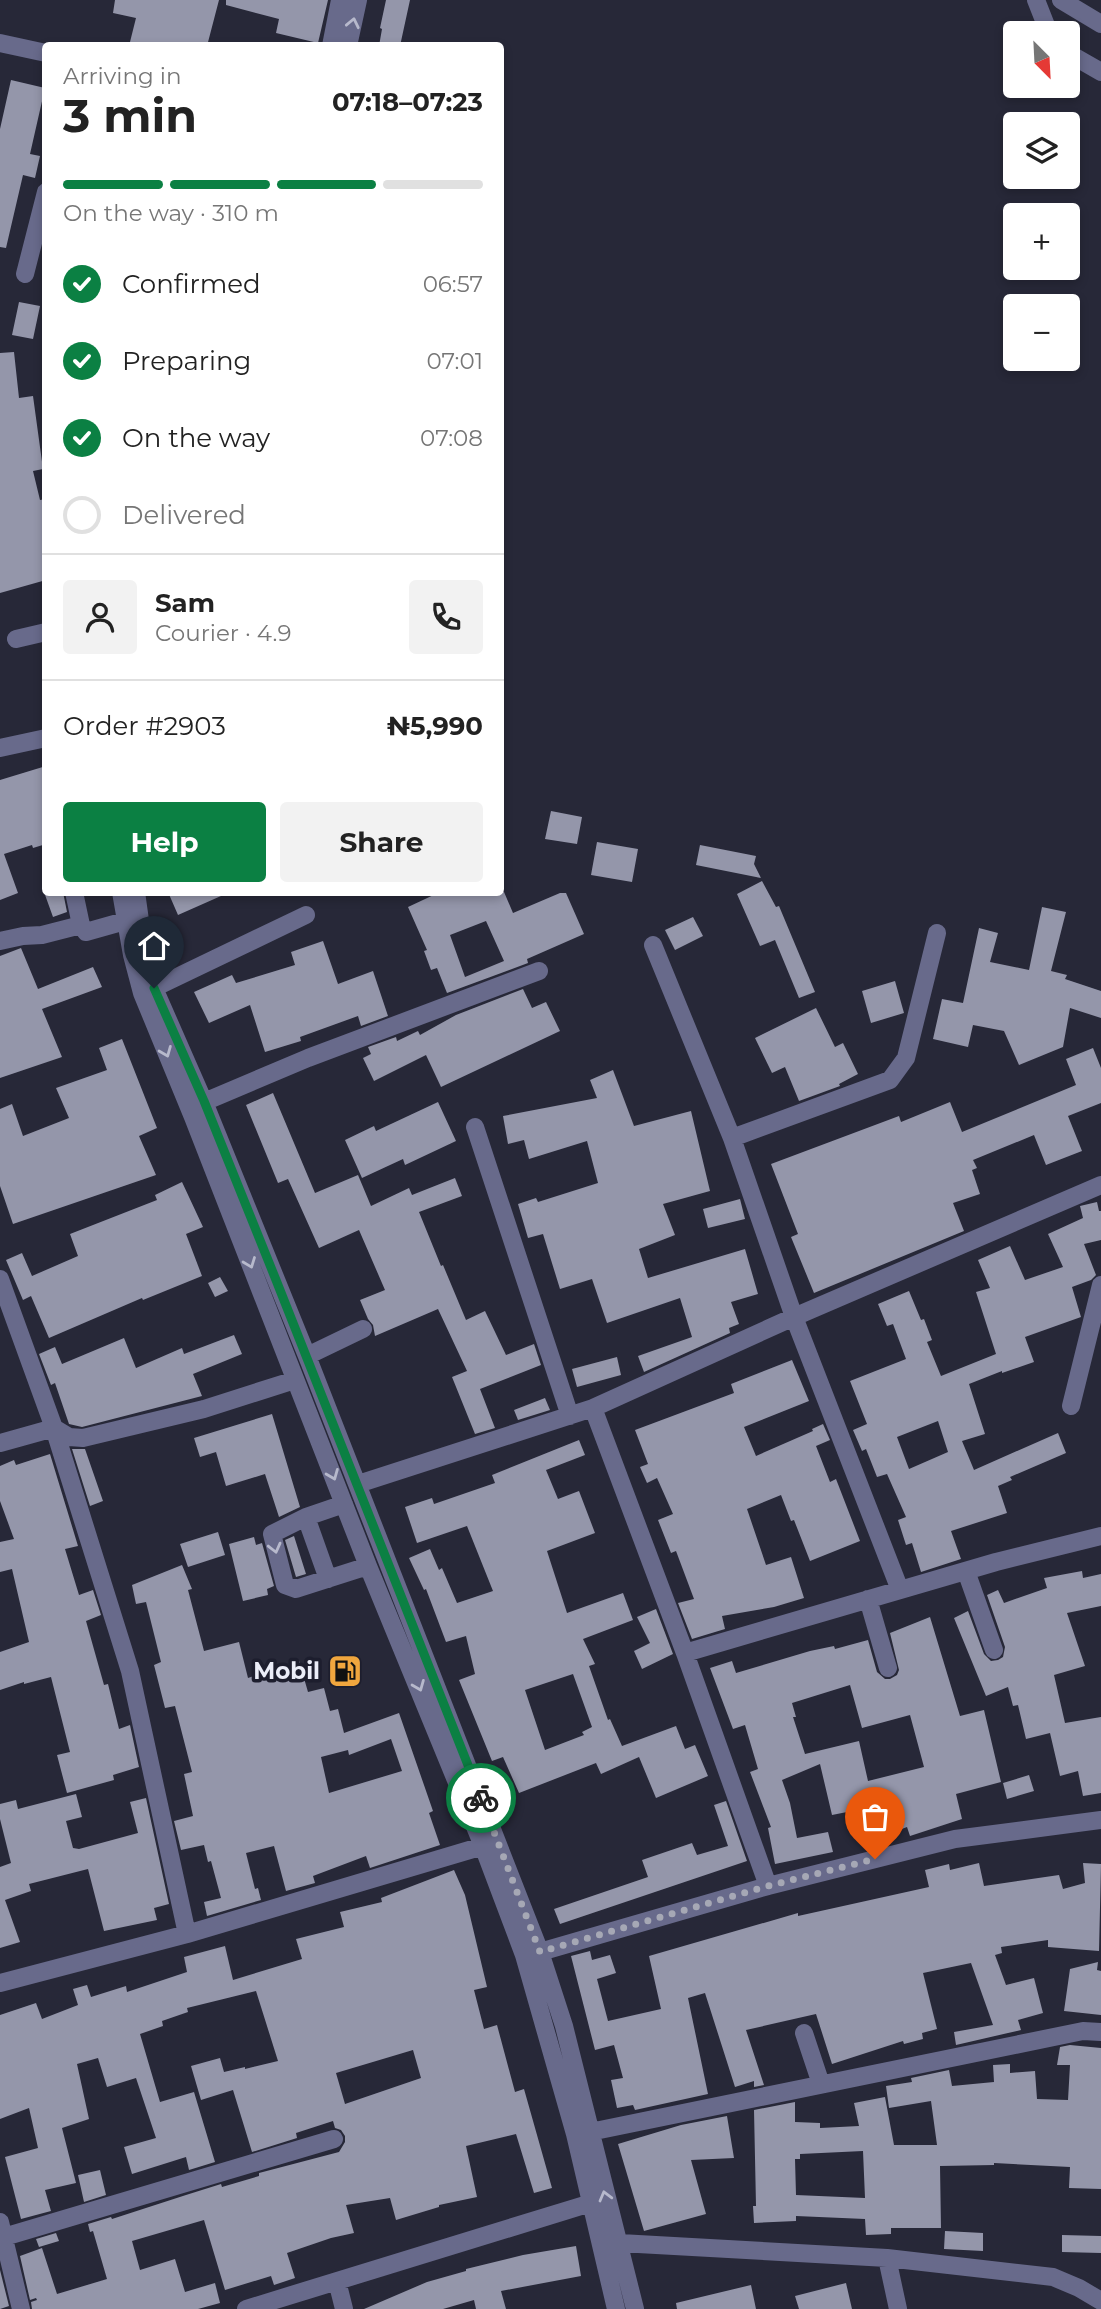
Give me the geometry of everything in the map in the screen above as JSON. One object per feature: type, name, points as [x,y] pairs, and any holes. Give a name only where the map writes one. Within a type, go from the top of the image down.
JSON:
[{"type":"street","points":[[332,42],[340,0]]},
{"type":"street","points":[[349,42],[358,0]]},
{"type":"street","points":[[1036,0],[1044,21]]},
{"type":"street","points":[[1061,0],[1101,24]]},
{"type":"street","points":[[0,43],[42,52]]},
{"type":"street","points":[[1080,60],[1101,72]]},
{"type":"street","points":[[25,274],[42,208]]},
{"type":"street","points":[[16,639],[42,633]]},
{"type":"street","points":[[0,748],[42,739]]},
{"type":"street","points":[[75,896],[81,925],[89,933],[125,921]]},
{"type":"street","points":[[122,896],[142,993],[344,1504],[484,1846],[524,1955],[575,2134],[616,2309]]},
{"type":"street","points":[[137,896],[144,949],[154,988],[204,1101],[307,1356],[540,1952],[564,2026],[635,2309]]},
{"type":"street","points":[[154,988],[306,915]]},
{"type":"street","points":[[0,941],[42,935],[81,925]]},
{"type":"street","points":[[732,1138],[890,1080],[906,1058],[937,933]]},
{"type":"street","points":[[653,945],[732,1138],[794,1318],[900,1590]]},
{"type":"street","points":[[204,1101],[308,1058],[539,971]]},
{"type":"street","points":[[475,1127],[570,1416]]},
{"type":"street","points":[[358,1484],[593,1408],[1101,1185]]},
{"type":"street","points":[[0,1279],[54,1428],[130,1671],[187,1934]]},
{"type":"street","points":[[1071,1406],[1101,1285]]},
{"type":"street","points":[[307,1356],[363,1329]]},
{"type":"street","points":[[0,1443],[54,1428],[69,1437],[83,1438],[204,1409],[295,1380]]},
{"type":"street","points":[[593,1408],[685,1653],[768,1886]]},
{"type":"street","points":[[344,1504],[306,1517],[272,1534],[285,1585],[296,1588],[369,1566]]},
{"type":"street","points":[[306,1517],[328,1579]]},
{"type":"street","points":[[685,1653],[966,1571],[1101,1536]]},
{"type":"street","points":[[966,1571],[993,1650]]},
{"type":"street","points":[[868,1599],[888,1668]]},
{"type":"street","points":[[540,1952],[768,1886],[955,1839],[1101,1820]]},
{"type":"street","points":[[0,1983],[187,1934],[484,1846]]},
{"type":"street","points":[[590,2132],[1083,2031],[1101,2032]]},
{"type":"street","points":[[804,2033],[821,2084]]},
{"type":"street","points":[[21,2309],[2,2230],[334,2139]]},
{"type":"street","points":[[246,2309],[591,2203]]},
{"type":"street","points":[[620,2243],[887,2258],[1054,2277],[1101,2301]]},
{"type":"street","points":[[887,2258],[898,2309]]},
{"type":"street","points":[[337,2281],[344,2309]]},
{"type":"building","points":[[115,0],[219,0],[208,42],[130,42],[136,18],[113,13]]},
{"type":"building","points":[[226,0],[328,0],[318,42],[276,33],[279,19],[226,5]]},
{"type":"building","points":[[386,0],[410,0],[401,42],[380,42]]},
{"type":"building","points":[[11,80],[42,87],[42,101],[30,154],[40,156],[35,178],[23,175],[6,248],[0,247],[0,129]]},
{"type":"building","points":[[19,302],[40,306],[33,339],[12,335]]},
{"type":"building","points":[[14,352],[19,398],[33,396],[42,462],[42,469],[33,471],[42,500],[42,581],[0,593],[0,353]]},
{"type":"building","points":[[42,767],[42,845],[33,848],[32,845],[4,854],[18,893],[0,900],[0,780]]},
{"type":"building","points":[[551,811],[582,817],[577,844],[545,839]]},
{"type":"building","points":[[597,842],[638,849],[632,882],[591,875]]},
{"type":"building","points":[[700,845],[756,856],[754,864],[761,878],[696,865]]},
{"type":"building","points":[[762,881],[776,907],[779,906],[815,992],[799,998],[775,940],[760,946],[737,894]]},
{"type":"building","points":[[504,892],[513,913],[560,893],[566,893],[584,934],[527,959],[528,963],[447,993],[437,968],[431,970],[424,951],[427,950],[408,907],[431,896],[504,896]],"holes":[[[486,921],[504,961],[465,977],[450,935]]]},
{"type":"building","points":[[45,896],[64,896],[67,912],[53,917]]},
{"type":"building","points":[[170,896],[221,896],[178,915]]},
{"type":"building","points":[[1042,907],[1066,912],[1051,971],[1067,975],[1065,979],[1101,991],[1101,1018],[1070,1008],[1063,1047],[1019,1065],[1004,1031],[973,1025],[968,1047],[933,1039],[942,999],[963,1003],[979,928],[998,933],[990,962],[1029,970]]},
{"type":"building","points":[[693,917],[703,936],[675,950],[665,930]]},
{"type":"building","points":[[323,941],[338,984],[373,971],[388,1016],[361,1026],[358,1016],[300,1037],[301,1041],[265,1052],[250,1005],[209,1023],[194,992],[232,975],[236,983],[295,965],[291,952]]},
{"type":"building","points":[[21,948],[38,989],[93,967],[102,987],[42,1009],[62,1057],[0,1078],[0,956]]},
{"type":"building","points":[[895,981],[904,1013],[871,1023],[862,991]]},
{"type":"building","points":[[523,989],[532,1008],[546,1002],[560,1031],[441,1087],[426,1055],[374,1081],[363,1058],[371,1054],[368,1047],[396,1037],[397,1041],[418,1031],[420,1035],[456,1015]]},
{"type":"building","points":[[816,1008],[835,1047],[843,1043],[858,1074],[839,1084],[840,1086],[799,1101],[785,1067],[772,1073],[755,1038]]},
{"type":"building","points":[[122,1039],[157,1128],[139,1136],[156,1175],[13,1224],[0,1186],[0,1109],[12,1104],[23,1136],[69,1118],[56,1088],[107,1070],[99,1048]]},
{"type":"building","points":[[1093,1048],[1101,1068],[1101,1103],[1068,1116],[1082,1151],[1046,1165],[1034,1135],[973,1160],[977,1168],[972,1170],[980,1194],[953,1203],[964,1231],[814,1293],[791,1237],[798,1234],[771,1164],[899,1116],[901,1122],[950,1102],[962,1132],[1076,1085],[1066,1059]]},
{"type":"building","points":[[613,1070],[634,1126],[691,1111],[710,1191],[663,1204],[675,1235],[639,1249],[648,1278],[745,1249],[758,1294],[731,1302],[739,1324],[729,1328],[730,1333],[644,1372],[638,1356],[692,1337],[680,1298],[607,1323],[592,1279],[560,1289],[543,1234],[528,1238],[518,1204],[536,1198],[538,1202],[598,1183],[587,1141],[529,1159],[524,1140],[508,1144],[503,1116],[597,1098],[590,1080]]},
{"type":"building","points":[[273,1093],[315,1193],[358,1175],[371,1206],[409,1188],[412,1195],[455,1178],[462,1196],[419,1212],[441,1266],[443,1265],[466,1320],[485,1311],[506,1355],[534,1344],[541,1365],[480,1389],[495,1428],[475,1434],[452,1377],[467,1371],[438,1309],[375,1336],[373,1325],[360,1300],[385,1290],[359,1230],[319,1248],[288,1179],[278,1183],[246,1105]]},
{"type":"building","points":[[438,1102],[456,1141],[405,1165],[403,1159],[362,1178],[345,1140],[374,1126],[376,1131]]},
{"type":"building","points":[[182,1182],[203,1227],[186,1234],[202,1276],[143,1300],[142,1298],[49,1338],[31,1296],[23,1300],[6,1260],[22,1253],[32,1276],[78,1256],[70,1234],[157,1200],[155,1195]]},
{"type":"building","points":[[740,1199],[745,1219],[708,1228],[703,1209]]},
{"type":"building","points":[[1097,1202],[1101,1211],[1101,1240],[1084,1244],[1096,1275],[1091,1280],[1072,1287],[1081,1317],[1025,1337],[1034,1362],[969,1384],[985,1434],[962,1441],[974,1470],[1058,1433],[1066,1453],[1010,1477],[1012,1480],[998,1486],[1007,1513],[951,1531],[961,1559],[921,1572],[912,1543],[906,1545],[898,1520],[906,1517],[887,1474],[877,1477],[866,1449],[862,1451],[853,1430],[867,1424],[850,1381],[906,1359],[893,1324],[887,1326],[878,1304],[909,1291],[932,1340],[927,1342],[941,1376],[996,1354],[976,1292],[990,1288],[978,1260],[1010,1246],[1025,1280],[1063,1267],[1048,1234],[1083,1218],[1080,1206]],"holes":[[[938,1421],[948,1452],[909,1469],[897,1437]]]},
{"type":"building","points":[[220,1277],[228,1291],[215,1297],[208,1283]]},
{"type":"building","points":[[234,1335],[242,1354],[193,1374],[202,1396],[82,1427],[69,1424],[55,1383],[51,1385],[39,1354],[55,1347],[62,1364],[124,1338],[136,1368],[182,1348],[184,1354]]},
{"type":"building","points":[[617,1357],[621,1375],[577,1387],[572,1369]]},
{"type":"building","points":[[792,1360],[809,1401],[744,1427],[756,1456],[823,1424],[830,1440],[816,1446],[830,1482],[836,1479],[860,1541],[810,1561],[781,1495],[747,1509],[766,1565],[791,1557],[804,1598],[774,1607],[722,1616],[725,1629],[692,1639],[678,1603],[694,1599],[676,1551],[671,1553],[658,1520],[673,1514],[657,1478],[647,1483],[640,1467],[648,1464],[635,1430],[734,1393],[731,1384]]},
{"type":"building","points":[[545,1398],[550,1410],[518,1420],[514,1410]]},
{"type":"building","points":[[272,1414],[300,1507],[279,1517],[265,1474],[226,1486],[216,1452],[200,1457],[194,1438]]},
{"type":"building","points":[[579,1440],[585,1455],[546,1470],[558,1499],[579,1491],[595,1533],[547,1551],[567,1613],[623,1593],[633,1620],[583,1639],[595,1664],[589,1666],[608,1720],[610,1719],[622,1746],[676,1726],[685,1749],[695,1745],[708,1776],[656,1798],[639,1757],[601,1774],[596,1763],[519,1793],[503,1757],[492,1761],[459,1680],[475,1674],[466,1636],[446,1642],[426,1589],[424,1590],[409,1558],[430,1549],[439,1570],[442,1568],[457,1603],[493,1591],[467,1526],[417,1543],[405,1507],[432,1498],[434,1504],[495,1483],[492,1475]],"holes":[[[573,1674],[592,1727],[582,1732],[584,1735],[545,1750],[525,1690]]]},
{"type":"building","points":[[72,1449],[85,1449],[103,1501],[90,1506]]},
{"type":"building","points":[[50,1454],[78,1546],[65,1549],[79,1595],[93,1590],[101,1615],[86,1621],[104,1685],[108,1684],[119,1729],[130,1725],[139,1767],[113,1775],[114,1780],[67,1793],[57,1755],[70,1752],[51,1677],[0,1690],[0,1652],[29,1642],[12,1569],[0,1572],[0,1542],[14,1539],[0,1501],[0,1466],[14,1460],[16,1465]]},
{"type":"building","points":[[218,1532],[225,1555],[188,1567],[180,1544]]},
{"type":"building","points":[[294,1536],[306,1574],[296,1577],[285,1540]]},
{"type":"building","points":[[254,1537],[256,1545],[262,1543],[274,1586],[267,1589],[268,1595],[243,1601],[229,1544]]},
{"type":"building","points":[[182,1565],[192,1589],[188,1590],[204,1651],[239,1642],[248,1678],[299,1661],[308,1692],[324,1688],[330,1711],[338,1709],[344,1733],[399,1713],[433,1811],[429,1813],[440,1845],[370,1868],[366,1856],[313,1876],[315,1883],[286,1891],[274,1846],[246,1853],[255,1889],[258,1888],[261,1900],[207,1916],[204,1902],[221,1898],[204,1845],[181,1850],[174,1821],[193,1816],[184,1774],[192,1772],[175,1706],[165,1708],[154,1665],[161,1662],[146,1602],[136,1604],[132,1585]],"holes":[[[391,1739],[402,1771],[329,1793],[321,1757],[348,1750],[349,1755]]]},
{"type":"building","points":[[1082,1571],[1083,1578],[1101,1574],[1101,1606],[1067,1613],[1085,1666],[1054,1675],[1065,1723],[1101,1717],[1101,1793],[1083,1796],[1078,1771],[1060,1776],[1050,1733],[1026,1739],[1018,1705],[1013,1706],[1008,1687],[986,1696],[954,1618],[968,1611],[984,1654],[991,1661],[998,1660],[1003,1657],[1005,1647],[987,1595],[998,1590],[1004,1603],[1047,1588],[1044,1578]]},
{"type":"building","points":[[656,1609],[673,1654],[642,1669],[634,1651],[650,1643],[637,1617]]},
{"type":"building","points":[[930,1617],[960,1716],[984,1710],[1001,1782],[956,1794],[962,1819],[910,1836],[907,1827],[886,1835],[881,1820],[862,1826],[857,1810],[832,1815],[820,1764],[782,1780],[797,1838],[828,1832],[833,1852],[775,1864],[768,1828],[771,1827],[750,1772],[758,1769],[745,1725],[733,1729],[710,1668],[732,1661],[736,1673],[810,1651],[834,1646],[835,1649],[868,1640],[877,1672],[885,1679],[890,1679],[897,1675],[899,1670],[890,1633]],"holes":[[[850,1685],[862,1728],[910,1715],[924,1767],[868,1781],[859,1741],[805,1754],[793,1717],[796,1717],[792,1703]]]},
{"type":"building","points":[[1029,1775],[1034,1791],[1007,1799],[1003,1783]]},
{"type":"building","points":[[76,1794],[82,1817],[66,1821],[73,1848],[79,1849],[138,1833],[130,1802],[146,1798],[169,1904],[154,1908],[157,1920],[104,1931],[88,1869],[29,1884],[31,1891],[5,1900],[20,1942],[0,1948],[0,1867],[11,1863],[0,1819],[0,1804],[16,1800],[18,1809]]},
{"type":"building","points":[[726,1801],[747,1861],[560,1924],[554,1909],[648,1877],[642,1860],[692,1843],[697,1855],[728,1846],[714,1805]]},
{"type":"building","points":[[979,1863],[984,1886],[1059,1875],[1063,1889],[1085,1883],[1083,1863],[1101,1864],[1099,1951],[1048,1947],[1048,1940],[1001,1947],[1002,1953],[995,1955],[1006,1985],[1034,1978],[1043,2013],[1018,2020],[1021,2030],[956,2045],[954,2032],[993,2025],[971,1963],[923,1973],[937,2029],[922,2033],[923,2039],[904,2044],[903,2041],[832,2064],[816,2014],[746,2030],[764,2085],[754,2087],[754,2081],[735,2087],[705,1993],[688,1998],[708,2094],[635,2110],[633,2105],[617,2108],[611,2080],[623,2078],[614,2045],[595,2050],[571,1956],[590,1951],[592,1960],[610,1955],[616,1973],[597,1979],[608,2021],[661,2009],[649,1956],[798,1913],[798,1916],[929,1887],[925,1870],[949,1864],[950,1870]]},
{"type":"building","points":[[454,1870],[465,1895],[487,1987],[474,1990],[484,2029],[497,2025],[515,2092],[524,2089],[552,2188],[534,2193],[516,2134],[466,2146],[477,2197],[439,2205],[396,2220],[390,2198],[346,2205],[354,2233],[287,2253],[295,2278],[274,2285],[271,2276],[225,2290],[204,2220],[132,2241],[140,2270],[175,2259],[185,2292],[215,2283],[220,2303],[198,2309],[32,2309],[31,2302],[37,2300],[30,2300],[20,2256],[42,2248],[57,2294],[107,2279],[93,2231],[90,2232],[88,2224],[339,2152],[345,2142],[345,2136],[341,2130],[335,2128],[333,2121],[296,2133],[297,2138],[252,2152],[233,2090],[201,2100],[191,2066],[220,2058],[224,2072],[278,2061],[256,1991],[187,2008],[188,2012],[162,2021],[163,2026],[140,2034],[160,2102],[194,2092],[215,2162],[189,2170],[186,2157],[132,2174],[124,2147],[156,2138],[136,2078],[107,2087],[98,2058],[77,2064],[89,2119],[62,2128],[76,2183],[45,2190],[51,2211],[21,2219],[5,2157],[38,2148],[29,2108],[0,2119],[0,2015],[36,2003],[42,2019],[78,2005],[73,1989],[87,1985],[91,1997],[126,1986],[127,1992],[187,1972],[184,1957],[225,1946],[233,1980],[302,1959],[296,1939],[344,1927],[340,1912],[382,1902],[381,1898]],"holes":[[[413,2050],[421,2078],[345,2104],[336,2073]]]},
{"type":"building","points":[[1098,1962],[1097,1970],[1101,1971],[1101,2015],[1064,2011],[1070,1969]]},
{"type":"building","points":[[1070,2045],[1101,2048],[1101,2189],[1069,2188],[1070,2167],[994,2163],[940,2166],[941,2228],[891,2228],[891,2234],[866,2235],[865,2219],[796,2216],[796,2221],[754,2223],[754,2110],[795,2102],[795,2122],[820,2123],[820,2128],[859,2126],[854,2103],[885,2097],[894,2145],[937,2145],[931,2101],[889,2108],[886,2086],[912,2082],[911,2078],[949,2070],[952,2086],[994,2082],[993,2065],[1010,2064],[1010,2073],[1035,2071],[1037,2099],[1068,2100],[1070,2065],[1057,2065],[1060,2047]],"holes":[[[863,2151],[865,2198],[796,2195],[795,2159],[800,2159],[800,2154]]]},
{"type":"building","points":[[727,2116],[734,2158],[691,2160],[706,2214],[644,2231],[618,2144],[681,2125]]},
{"type":"building","points":[[100,2170],[106,2195],[84,2202],[78,2175]]},
{"type":"building","points":[[945,2231],[983,2233],[983,2251],[944,2249]]},
{"type":"building","points":[[56,2233],[59,2241],[39,2247],[36,2239]]},
{"type":"building","points":[[1062,2235],[1101,2236],[1101,2253],[1062,2252]]},
{"type":"building","points":[[576,2246],[581,2276],[501,2291],[506,2309],[476,2309],[474,2300],[443,2309],[364,2309],[427,2282],[466,2269]]},
{"type":"building","points":[[0,2270],[9,2306],[0,2309]]},
{"type":"building","points":[[846,2283],[852,2309],[799,2309],[795,2296]]},
{"type":"building","points":[[751,2285],[756,2309],[677,2309],[676,2303]]},
{"type":"way so far","points":[[481,1798],[540,1952],[768,1886],[875,1859]]},
{"type":"place","name":"Mobil","points":[[345,1671]]},
{"type":"route","points":[[154,988],[204,1101],[481,1798]]}]
